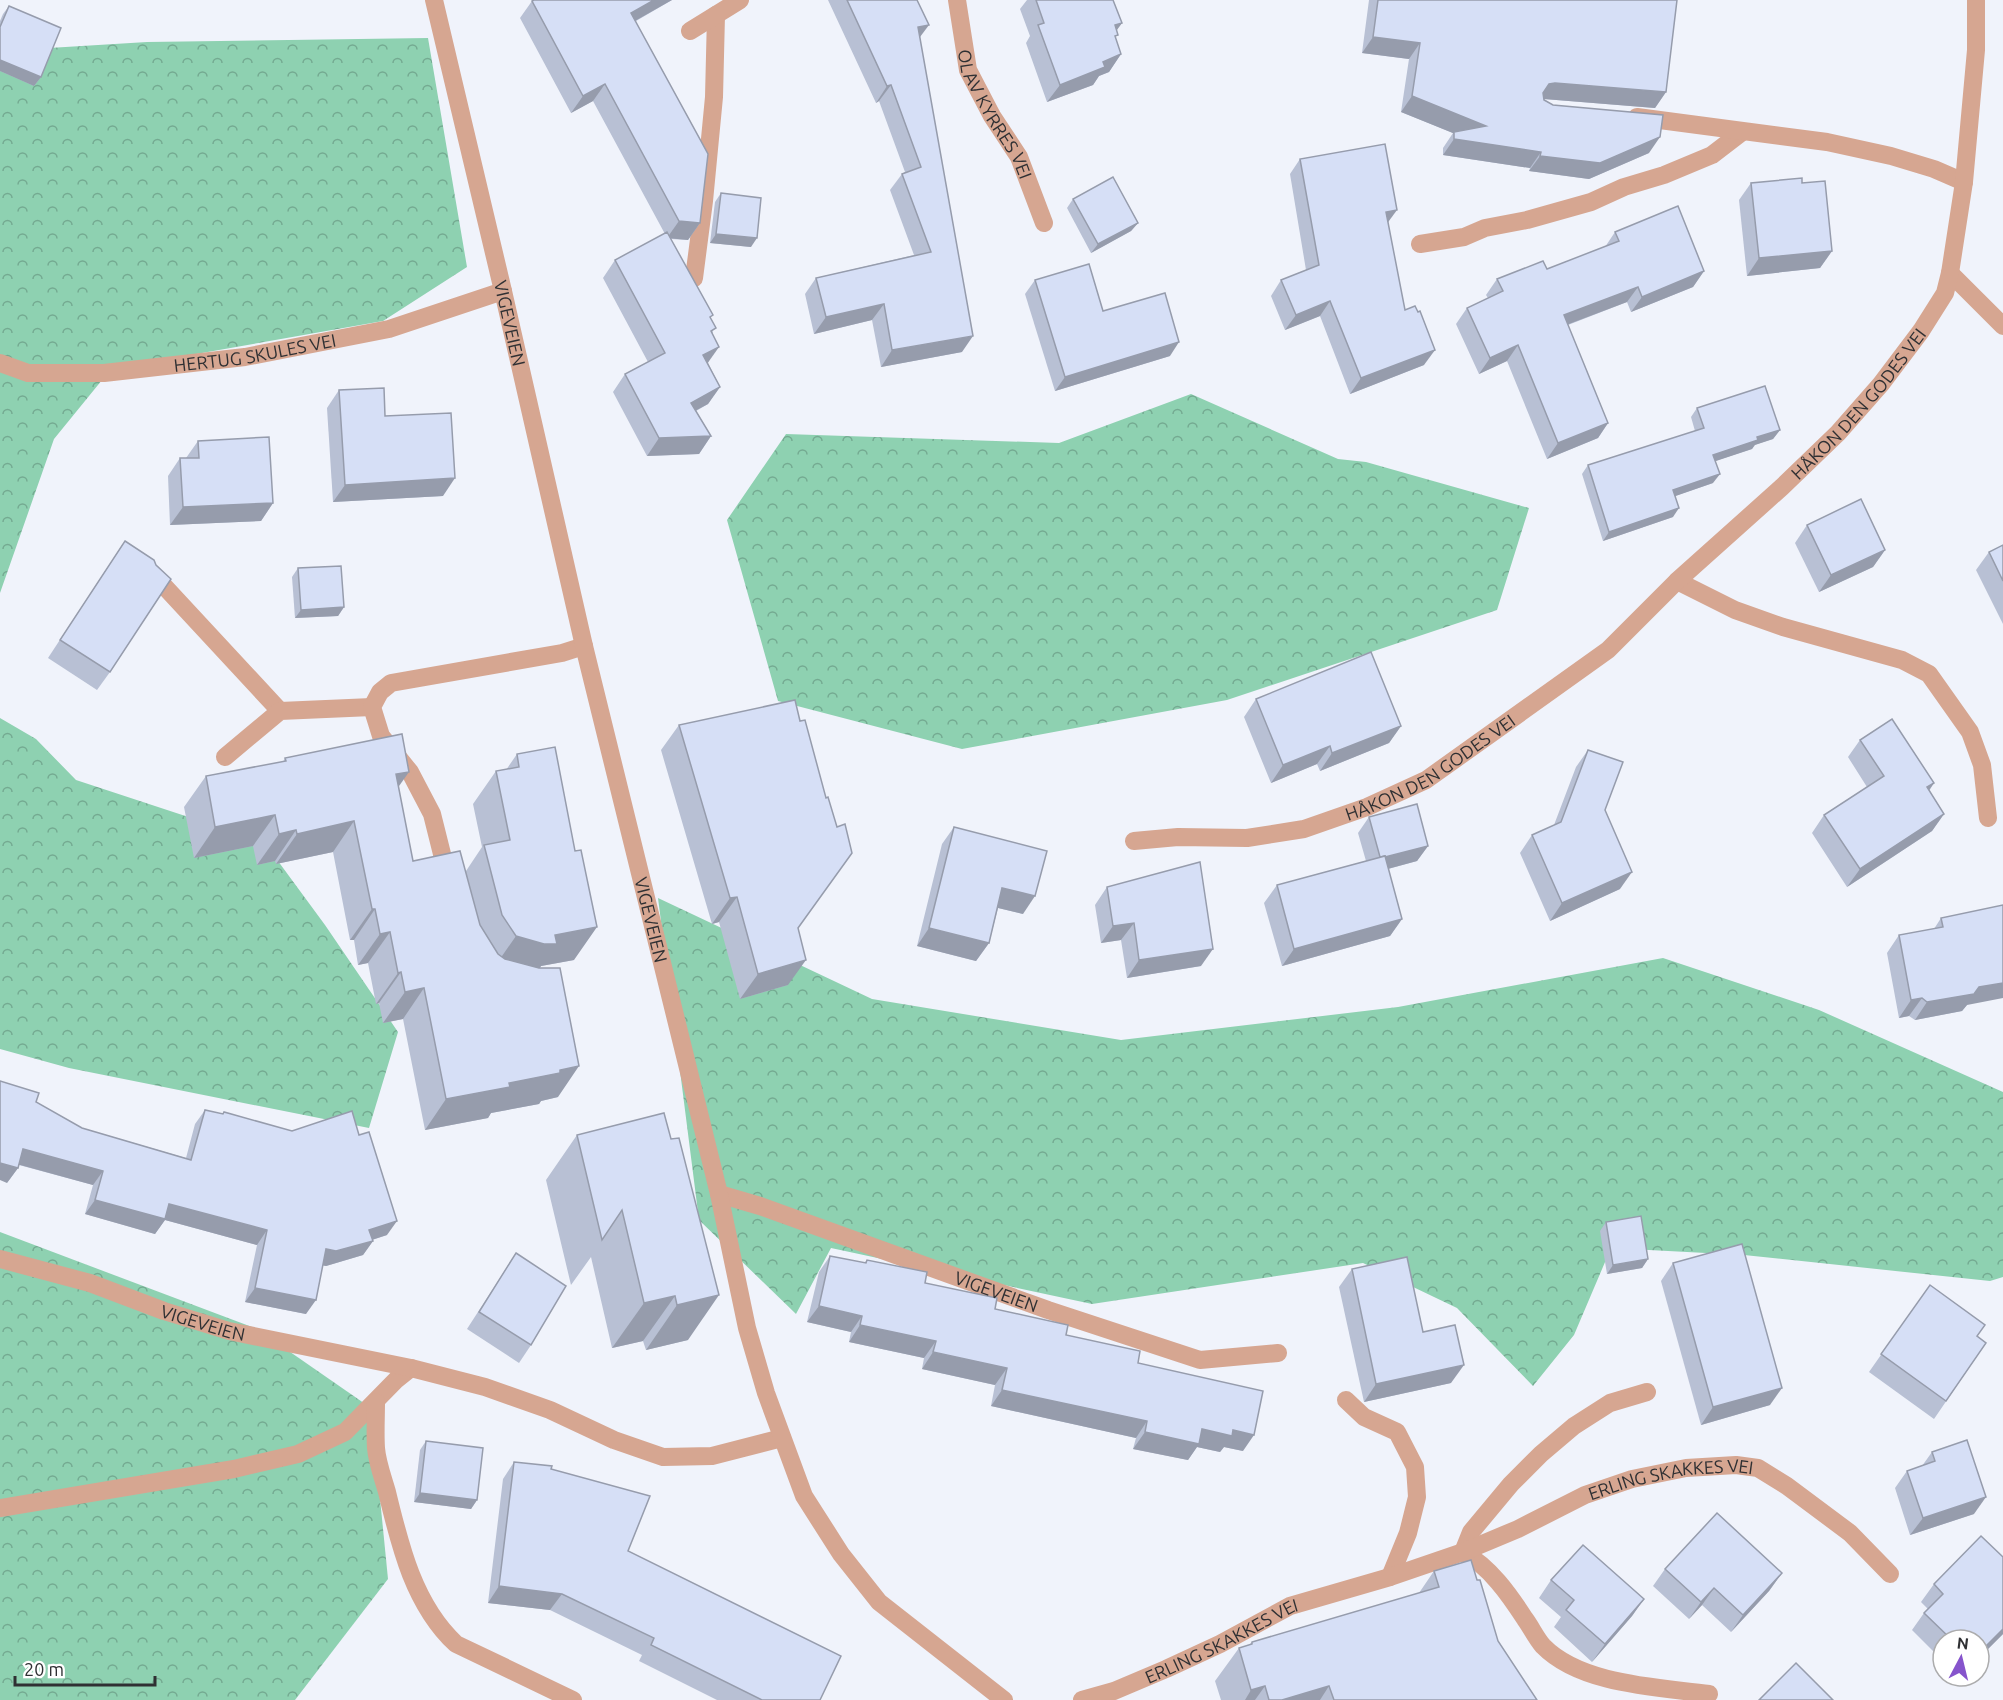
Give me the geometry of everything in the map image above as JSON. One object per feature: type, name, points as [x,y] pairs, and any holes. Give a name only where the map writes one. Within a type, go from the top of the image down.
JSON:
[{"type":"street","name":"VIGEVEIEN","points":[[434,0],[584,646],[719,1194],[747,1328],[766,1393],[804,1496],[841,1554],[879,1602],[1004,1700]]},
{"type":"street","points":[[690,31],[740,0]]},
{"type":"street","name":"OLAV KYRRES VEI","points":[[957,0],[968,70],[992,116],[1019,157],[1044,223]]},
{"type":"street","name":"HÅKON DEN GODES VEI","points":[[1134,842],[1178,837],[1247,838],[1304,829],[1367,807],[1426,780],[1608,650],[1677,580],[1782,487],[1838,433],[1881,384],[1921,331],[1945,293],[1964,182],[1976,50],[1976,0]]},
{"type":"street","points":[[694,278],[714,97],[716,15]]},
{"type":"street","points":[[1617,115],[1827,142],[1934,169],[1964,182]]},
{"type":"street","points":[[1420,244],[1464,237],[1485,228],[1527,220],[1591,202],[1624,187],[1664,175],[1712,155],[1742,132]]},
{"type":"street","points":[[1950,273],[2003,326]]},
{"type":"street","name":"HERTUG SKULES VEI","points":[[0,363],[28,373],[104,373],[246,357],[389,329],[503,291]]},
{"type":"street","points":[[152,573],[280,711]]},
{"type":"street","points":[[1677,580],[1735,610],[1783,627],[1902,660],[1929,674],[1970,732],[1982,765],[1988,818]]},
{"type":"street","points":[[454,900],[432,814],[410,772],[381,736],[372,707],[380,692],[390,684],[562,653],[584,646]]},
{"type":"street","points":[[225,757],[280,711],[372,707]]},
{"type":"street","name":"VIGEVEIEN","points":[[719,1194],[771,1210],[1048,1310],[1200,1360],[1278,1353]]},
{"type":"street","name":"VIGEVEIEN","points":[[0,1259],[90,1283],[164,1311],[229,1331],[411,1368],[485,1387],[550,1410],[614,1440],[663,1457],[712,1456],[782,1438]]},
{"type":"street","points":[[0,1508],[234,1469],[298,1454],[345,1432],[396,1380],[411,1368]]},
{"type":"street","points":[[1647,1392],[1610,1403],[1574,1426],[1541,1454],[1511,1484],[1472,1532],[1463,1552],[1490,1574],[1509,1594],[1543,1646],[1563,1660],[1585,1672],[1612,1680],[1709,1694]]},
{"type":"street","points":[[1346,1400],[1364,1417],[1397,1432],[1415,1467],[1417,1497],[1408,1533],[1390,1577]]},
{"type":"street","points":[[376,1402],[376,1450],[400,1545],[416,1587],[429,1611],[443,1632],[456,1644],[573,1700]]},
{"type":"street","name":"ERLING SKAKKES VEI","points":[[1082,1700],[1114,1691],[1167,1669],[1220,1644],[1290,1606],[1390,1577],[1463,1552],[1518,1529],[1585,1495],[1632,1479],[1686,1468],[1736,1466],[1758,1468],[1787,1486],[1850,1533],[1890,1574]]},
{"type":"green space","points":[[428,38],[467,267],[383,321],[111,369],[54,439],[0,593],[0,51],[147,42]]},
{"type":"green space","points":[[1191,394],[1338,459],[1366,462],[1529,508],[1497,610],[1227,700],[962,749],[778,701],[727,520],[786,434],[1059,443]]},
{"type":"green space","points":[[0,718],[36,739],[76,780],[264,842],[325,925],[398,1032],[369,1128],[69,1068],[0,1049]]},
{"type":"green space","points":[[658,898],[872,999],[1121,1040],[1398,1007],[1663,958],[1819,1010],[2003,1092],[2003,1277],[1990,1281],[1744,1255],[1611,1248],[1574,1335],[1533,1386],[1457,1308],[1363,1263],[1092,1304],[831,1248],[796,1314],[699,1220]]},
{"type":"green space","points":[[0,1232],[257,1329],[371,1408],[388,1579],[295,1700],[0,1700]]},
{"type":"building","points":[[654,0],[631,13],[708,154],[700,223],[679,221],[605,84],[583,96],[532,1]]},
{"type":"building","points":[[847,0],[917,0],[929,25],[918,27],[973,336],[892,350],[884,304],[826,317],[816,278],[931,252],[902,174],[921,167],[891,85],[887,86]]},
{"type":"building","points":[[1036,0],[1113,0],[1122,23],[1115,25],[1118,35],[1115,36],[1121,54],[1103,62],[1105,67],[1060,85],[1038,25],[1044,23]]},
{"type":"building","points":[[1378,0],[1677,0],[1666,92],[1555,83],[1549,84],[1543,93],[1544,100],[1553,105],[1663,115],[1660,137],[1600,163],[1540,156],[1541,152],[1454,139],[1454,132],[1486,126],[1412,96],[1420,43],[1373,37]]},
{"type":"building","points":[[9,6],[61,28],[41,77],[0,60],[0,27]]},
{"type":"building","points":[[1385,144],[1397,210],[1386,212],[1405,310],[1415,306],[1418,312],[1420,311],[1435,350],[1361,378],[1330,301],[1296,315],[1281,280],[1319,265],[1300,159]]},
{"type":"building","points":[[1113,177],[1138,223],[1098,244],[1073,199]]},
{"type":"building","points":[[1802,178],[1802,183],[1825,181],[1832,251],[1759,258],[1751,183]]},
{"type":"building","points":[[721,193],[761,198],[757,238],[716,234]]},
{"type":"building","points":[[1678,206],[1704,271],[1642,297],[1638,287],[1564,315],[1608,423],[1558,443],[1518,345],[1490,358],[1467,308],[1503,291],[1497,279],[1543,261],[1547,269],[1619,241],[1615,232]]},
{"type":"building","points":[[667,232],[713,315],[710,317],[716,328],[711,331],[719,347],[703,355],[720,387],[691,403],[711,436],[659,438],[625,374],[665,353],[615,260]]},
{"type":"building","points":[[1089,264],[1103,311],[1165,293],[1179,342],[1065,377],[1035,280]]},
{"type":"building","points":[[1765,386],[1780,430],[1713,455],[1720,474],[1673,490],[1679,508],[1609,532],[1588,465],[1704,428],[1697,408]]},
{"type":"building","points":[[384,388],[385,416],[451,413],[455,478],[345,485],[339,390]]},
{"type":"building","points":[[269,437],[273,503],[183,507],[180,458],[199,458],[198,441]]},
{"type":"building","points":[[1861,499],[1885,550],[1831,575],[1807,525]]},
{"type":"building","points":[[125,541],[154,560],[156,565],[171,579],[110,672],[60,640]]},
{"type":"building","points":[[2003,545],[2003,581],[1989,552]]},
{"type":"building","points":[[341,566],[344,607],[301,610],[298,568]]},
{"type":"building","points":[[1371,652],[1401,726],[1332,753],[1330,746],[1283,765],[1256,699]]},
{"type":"building","points":[[795,700],[800,721],[805,720],[826,798],[828,797],[837,827],[845,824],[852,853],[798,928],[806,960],[758,974],[737,897],[730,898],[679,725]]},
{"type":"building","points":[[1892,719],[1934,783],[1927,787],[1944,814],[1860,869],[1824,815],[1884,776],[1860,740]]},
{"type":"building","points":[[402,734],[409,772],[396,774],[413,861],[460,851],[480,925],[498,954],[505,959],[539,968],[560,968],[579,1066],[560,1070],[560,1073],[509,1083],[510,1087],[446,1099],[424,988],[405,992],[401,972],[398,973],[390,932],[380,934],[375,909],[372,909],[354,821],[297,834],[296,830],[279,834],[275,815],[215,827],[206,776],[286,761],[285,758]]},
{"type":"building","points":[[555,747],[575,851],[581,850],[597,927],[555,935],[557,944],[544,944],[516,936],[502,915],[484,845],[510,840],[496,771],[519,767],[517,754]]},
{"type":"building","points":[[1588,750],[1623,762],[1605,810],[1632,872],[1562,903],[1532,835],[1561,822]]},
{"type":"building","points":[[1417,804],[1428,846],[1380,857],[1369,817]]},
{"type":"building","points":[[954,827],[1047,851],[1035,896],[1002,888],[989,943],[929,928]]},
{"type":"building","points":[[1385,856],[1402,919],[1294,949],[1277,885]]},
{"type":"building","points":[[1200,862],[1213,949],[1139,960],[1134,923],[1113,926],[1107,887]]},
{"type":"building","points":[[2003,905],[2003,983],[1979,987],[1974,994],[1927,1002],[1922,998],[1911,1000],[1899,935],[1943,927],[1941,918]]},
{"type":"building","points":[[0,1081],[39,1093],[36,1102],[82,1128],[191,1160],[205,1110],[223,1114],[224,1112],[292,1131],[352,1111],[359,1135],[369,1132],[397,1221],[369,1230],[373,1241],[336,1251],[326,1249],[316,1300],[255,1288],[267,1230],[169,1204],[165,1219],[95,1200],[103,1171],[23,1149],[18,1168],[0,1163]]},
{"type":"building","points":[[664,1113],[671,1139],[679,1138],[719,1295],[677,1305],[675,1296],[644,1303],[622,1210],[602,1240],[577,1135]]},
{"type":"building","points":[[1641,1216],[1648,1259],[1613,1265],[1606,1222]]},
{"type":"building","points":[[1742,1244],[1782,1388],[1713,1407],[1673,1263]]},
{"type":"building","points":[[516,1253],[566,1286],[531,1345],[479,1312]]},
{"type":"building","points":[[830,1256],[866,1263],[867,1260],[927,1272],[925,1283],[997,1298],[995,1309],[1068,1325],[1066,1335],[1140,1351],[1138,1363],[1263,1391],[1254,1435],[1233,1430],[1232,1436],[1202,1429],[1199,1444],[1145,1432],[1147,1421],[1002,1390],[1007,1368],[933,1352],[936,1341],[860,1325],[862,1316],[819,1306]]},
{"type":"building","points":[[1407,1257],[1423,1332],[1455,1325],[1464,1365],[1376,1384],[1352,1269]]},
{"type":"building","points":[[1930,1285],[1985,1325],[1977,1336],[1986,1343],[1946,1401],[1881,1354]]},
{"type":"building","points":[[1967,1440],[1986,1497],[1923,1518],[1907,1471],[1935,1461],[1932,1452]]},
{"type":"building","points":[[426,1441],[483,1448],[477,1500],[420,1493]]},
{"type":"building","points":[[514,1462],[552,1466],[551,1469],[650,1496],[628,1551],[841,1656],[820,1700],[762,1700],[651,1645],[654,1638],[562,1594],[499,1586]]},
{"type":"building","points":[[1717,1513],[1782,1573],[1743,1615],[1714,1588],[1701,1602],[1665,1569]]},
{"type":"building","points":[[1981,1536],[2003,1557],[2003,1629],[1991,1641],[1991,1628],[1940,1628],[1924,1613],[1943,1594],[1934,1584]]},
{"type":"building","points":[[1583,1545],[1644,1599],[1605,1644],[1566,1610],[1574,1600],[1551,1580]]},
{"type":"building","points":[[1471,1560],[1477,1580],[1480,1580],[1498,1641],[1537,1700],[1334,1700],[1329,1686],[1282,1700],[1269,1700],[1265,1686],[1251,1690],[1239,1648],[1252,1644],[1252,1642],[1439,1587],[1434,1571]]},
{"type":"building","points":[[1796,1663],[1833,1700],[1759,1700]]}]
